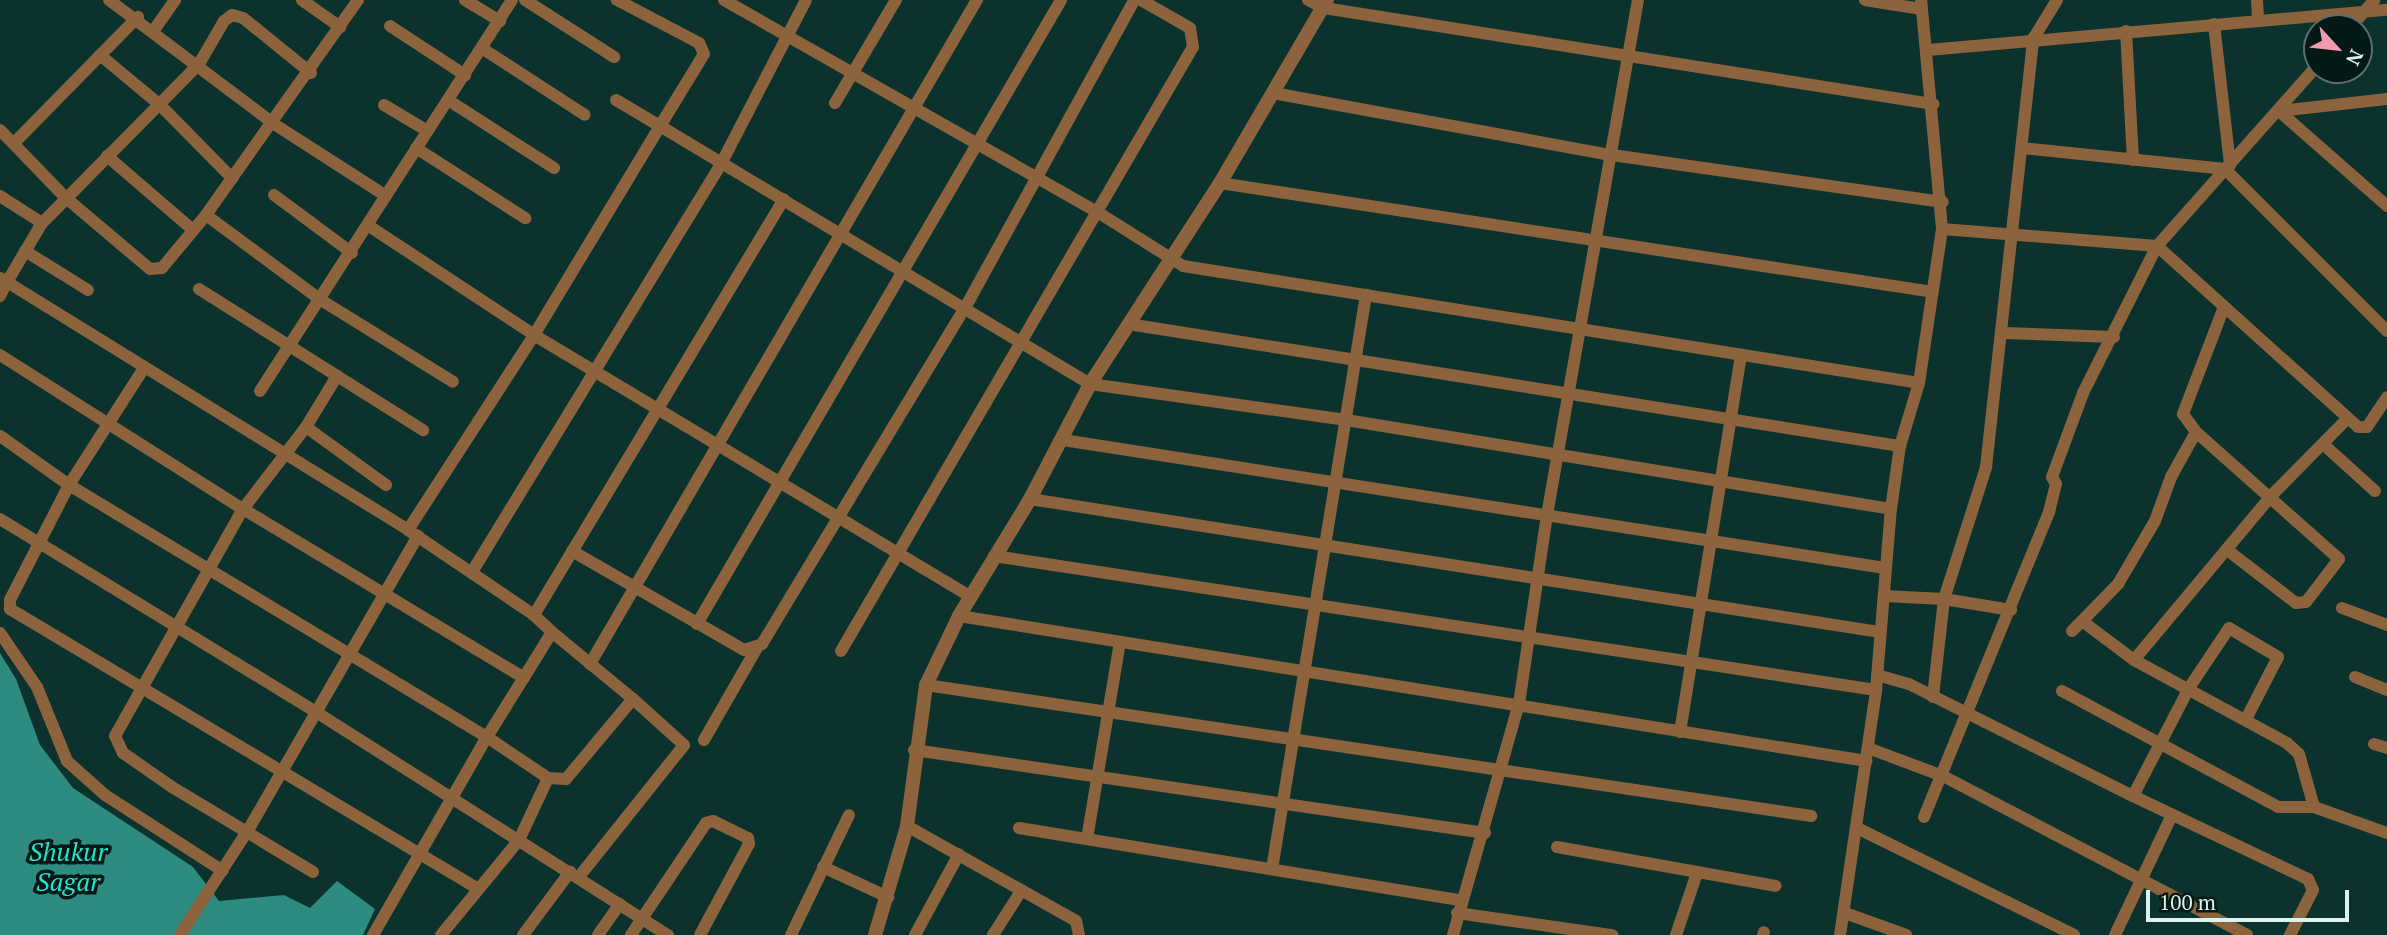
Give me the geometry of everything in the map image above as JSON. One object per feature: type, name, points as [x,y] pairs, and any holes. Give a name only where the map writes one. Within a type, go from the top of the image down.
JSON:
[{"type":"street","points":[[109,0],[138,17],[274,124],[386,196]]},
{"type":"street","points":[[154,30],[175,0]]},
{"type":"street","points":[[302,0],[340,27]]},
{"type":"street","points":[[0,130],[66,198],[150,269],[162,268],[206,215],[274,124],[358,0]]},
{"type":"street","points":[[465,0],[500,21]]},
{"type":"street","points":[[260,391],[352,253],[426,130],[466,75],[512,0]]},
{"type":"street","points":[[525,0],[614,57]]},
{"type":"street","points":[[180,935],[199,912],[247,832],[385,592],[413,533],[660,126],[703,48],[617,0]]},
{"type":"street","points":[[724,0],[1099,213],[1171,260],[1195,269],[1919,383]]},
{"type":"street","points":[[472,572],[722,162],[806,0]]},
{"type":"street","points":[[835,103],[896,0]]},
{"type":"street","points":[[590,664],[839,232],[977,0]]},
{"type":"street","points":[[697,624],[1061,0]]},
{"type":"street","points":[[704,740],[757,648],[965,307],[1039,179],[1134,0]]},
{"type":"street","points":[[841,651],[901,554],[1020,342],[1099,213],[1193,47],[1190,28],[1141,0]]},
{"type":"street","points":[[1308,0],[1933,104]]},
{"type":"street","points":[[1453,935],[1457,913],[1503,772],[1519,705],[1532,638],[1547,515],[1638,0]]},
{"type":"street","points":[[1840,935],[1846,913],[1876,690],[1891,509],[1900,446],[1919,383],[1942,229],[1943,202],[1921,5],[1865,0]]},
{"type":"street","points":[[1933,697],[1944,599],[1986,467],[2004,333],[2033,39],[2057,0]]},
{"type":"street","points":[[2257,0],[2258,21]]},
{"type":"street","points":[[2363,13],[2374,0]]},
{"type":"street","points":[[875,935],[907,826],[914,750],[926,685],[959,617],[1030,499],[1090,384],[1220,183],[1325,4]]},
{"type":"street","points":[[1928,50],[2387,10]]},
{"type":"street","points":[[0,296],[4,280],[42,223],[199,64],[224,21],[232,15],[243,18],[311,73]]},
{"type":"street","points":[[14,143],[138,17]]},
{"type":"street","points":[[2214,24],[2227,167],[2387,331]]},
{"type":"street","points":[[390,26],[466,75]]},
{"type":"street","points":[[2126,32],[2133,160]]},
{"type":"street","points":[[483,49],[585,115]]},
{"type":"street","points":[[100,55],[160,105],[232,178]]},
{"type":"street","points":[[1924,817],[1969,715],[2049,512],[2055,494],[2052,477],[2084,393],[2157,246],[2303,83]]},
{"type":"street","points":[[1273,93],[1612,155],[1943,202]]},
{"type":"street","points":[[2279,111],[2387,99]]},
{"type":"street","points":[[448,100],[554,168]]},
{"type":"street","points":[[615,100],[1090,384],[1558,454],[1891,509]]},
{"type":"street","points":[[384,105],[426,130]]},
{"type":"street","points":[[2279,111],[2387,206]]},
{"type":"street","points":[[416,148],[525,218]]},
{"type":"street","points":[[2022,148],[2227,167]]},
{"type":"street","points":[[107,156],[193,230]]},
{"type":"street","points":[[1220,183],[1596,243],[1933,292]]},
{"type":"street","points":[[274,195],[352,253]]},
{"type":"street","points":[[0,196],[42,223]]},
{"type":"street","points":[[534,615],[784,199]]},
{"type":"street","points":[[206,215],[321,300],[453,382]]},
{"type":"street","points":[[369,226],[534,335],[971,597]]},
{"type":"street","points":[[1942,229],[2157,246],[2347,419],[2363,429],[2382,415],[2387,397]]},
{"type":"street","points":[[25,251],[88,290]]},
{"type":"street","points":[[4,280],[472,572],[534,615],[684,745],[523,935]]},
{"type":"street","points":[[199,289],[423,430]]},
{"type":"street","points":[[1272,869],[1366,295]]},
{"type":"street","points":[[2224,307],[2183,414],[2196,432],[2339,559],[2306,602],[2296,603],[2225,549]]},
{"type":"street","points":[[1128,324],[1900,446]]},
{"type":"street","points":[[2004,333],[2114,337]]},
{"type":"street","points":[[0,355],[243,509],[524,678]]},
{"type":"street","points":[[1680,732],[1735,419],[1741,357]]},
{"type":"street","points":[[144,368],[106,422],[69,485],[10,600],[10,609],[477,888]]},
{"type":"street","points":[[313,872],[172,787],[117,746],[116,736],[243,509],[306,427],[337,376]]},
{"type":"street","points":[[2134,660],[2271,496],[2347,419]]},
{"type":"street","points":[[306,427],[386,485]]},
{"type":"street","points":[[2072,631],[2118,584],[2155,521],[2171,477],[2196,432]]},
{"type":"street","points":[[0,436],[69,485],[350,653],[487,737],[548,778],[566,779],[633,699]]},
{"type":"street","points":[[1063,440],[1885,568]]},
{"type":"street","points":[[2323,444],[2375,491]]},
{"type":"street","points":[[1030,499],[1879,632]]},
{"type":"street","points":[[0,519],[316,712],[668,935]]},
{"type":"street","points":[[572,551],[744,650],[757,648]]},
{"type":"street","points":[[994,556],[1692,665],[1876,690]]},
{"type":"street","points":[[1884,596],[1944,599],[2011,610]]},
{"type":"street","points":[[2342,608],[2387,625]]},
{"type":"street","points":[[959,617],[1866,761]]},
{"type":"street","points":[[2082,621],[2134,660],[2246,719],[2299,754],[2314,807]]},
{"type":"street","points":[[2133,796],[2189,688],[2225,634],[2235,628],[2278,657],[2246,719]]},
{"type":"street","points":[[373,935],[450,796],[552,632]]},
{"type":"street","points":[[0,633],[37,687],[67,761],[105,795],[223,871]]},
{"type":"street","points":[[1087,839],[1120,642]]},
{"type":"street","points":[[1877,675],[1909,684],[2133,796],[2308,879],[2313,890],[2290,935]]},
{"type":"street","points":[[2355,677],[2387,690]]},
{"type":"street","points":[[926,685],[1811,816]]},
{"type":"street","points":[[2062,691],[2162,742],[2278,807],[2314,807],[2387,832]]},
{"type":"street","points":[[2374,744],[2387,748]]},
{"type":"street","points":[[1868,747],[1943,776],[2247,935]]},
{"type":"street","points":[[914,750],[1485,833]]},
{"type":"street","points":[[441,935],[519,840],[548,778]]},
{"type":"street","points":[[790,935],[849,814]]},
{"type":"street","points":[[2115,935],[2172,815]]},
{"type":"street","points":[[631,935],[706,824],[713,821],[750,841],[700,935]]},
{"type":"street","points":[[907,826],[1076,920],[1079,935]]},
{"type":"street","points":[[1019,828],[1461,900]]},
{"type":"street","points":[[1857,828],[2074,935]]},
{"type":"street","points":[[1557,847],[1776,886]]},
{"type":"street","points":[[915,935],[959,854]]},
{"type":"street","points":[[823,867],[888,897]]},
{"type":"street","points":[[1676,935],[1697,873]]},
{"type":"street","points":[[993,935],[1021,891]]},
{"type":"street","points":[[598,935],[620,904]]},
{"type":"street","points":[[1457,913],[1612,935]]},
{"type":"street","points":[[1846,913],[1906,935]]},
{"type":"water","name":"Shukur Sagar","points":[[0,653],[16,679],[40,745],[73,788],[193,867],[219,901],[284,895],[310,908],[337,881],[375,909],[363,935],[0,935]]}]
